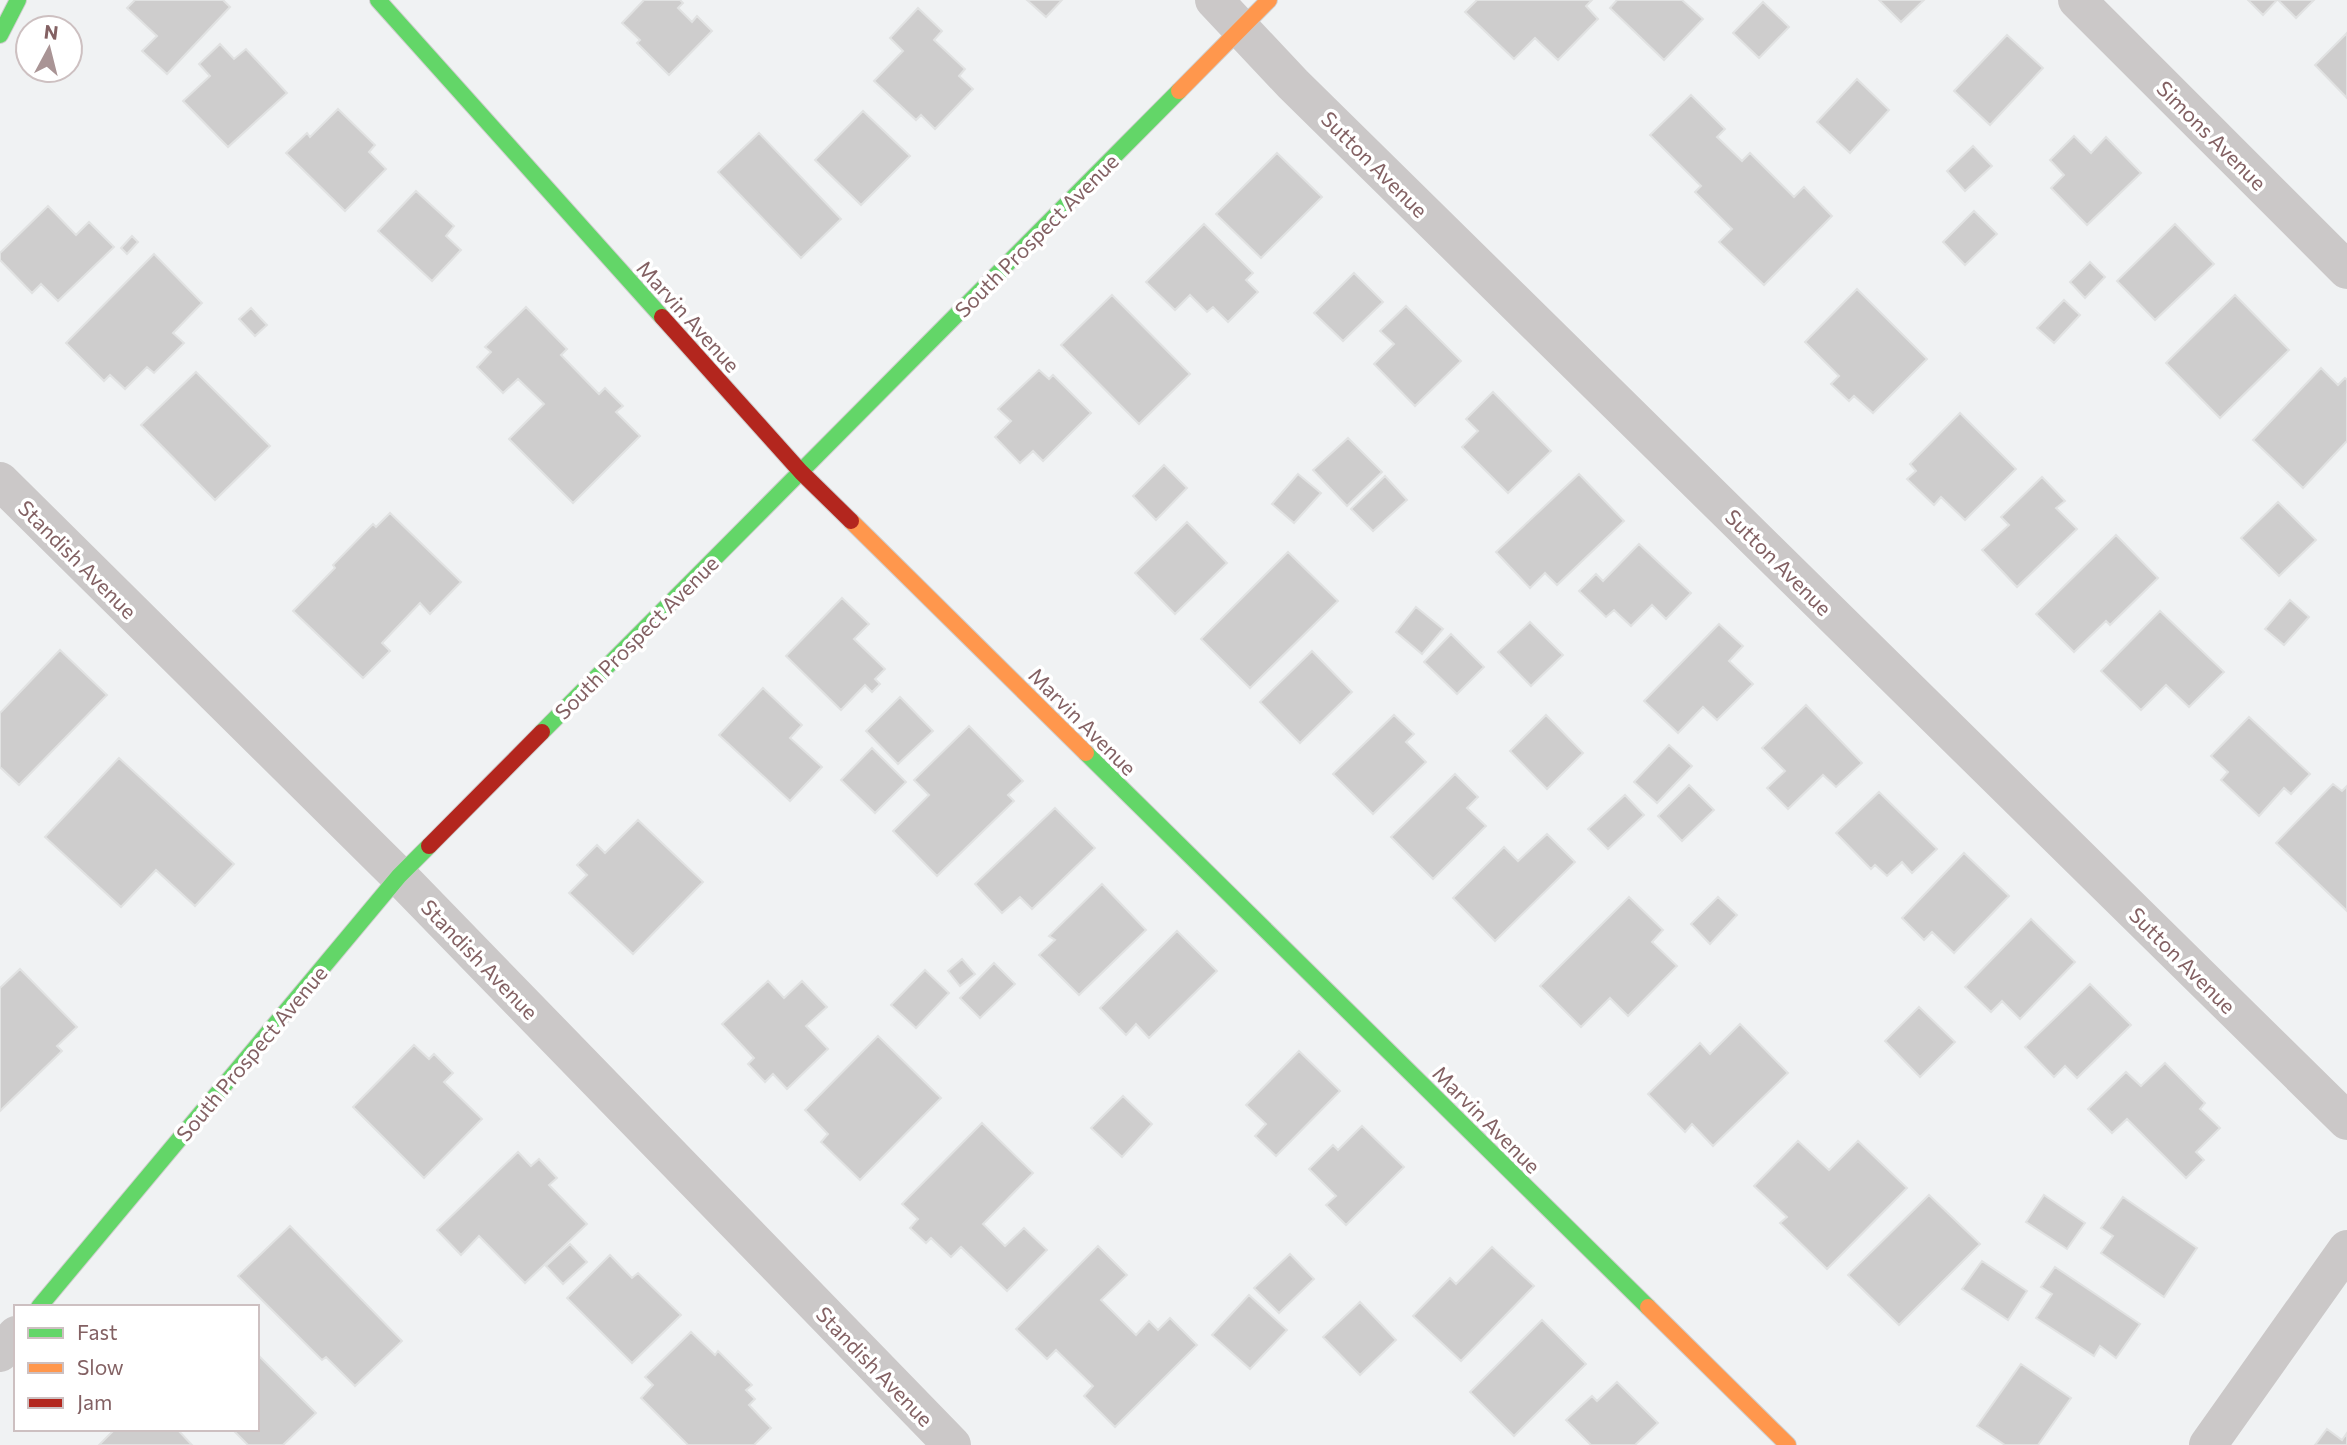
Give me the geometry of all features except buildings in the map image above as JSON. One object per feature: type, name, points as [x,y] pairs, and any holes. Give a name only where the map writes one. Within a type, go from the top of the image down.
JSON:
[{"type":"street","points":[[0,35],[18,0]]},
{"type":"street","name":"Marvin Avenue","points":[[378,0],[801,472],[1788,1445]]},
{"type":"street","name":"Sutton Avenue","points":[[1214,0],[1293,84],[2347,1121]]},
{"type":"street","name":"South Prospect Avenue","points":[[41,1305],[399,876],[1269,0]]},
{"type":"street","name":"Simons Avenue","points":[[2077,0],[2347,270]]},
{"type":"street","name":"Standish Avenue","points":[[0,481],[399,876],[952,1445]]},
{"type":"street","points":[[2208,1445],[2347,1249]]},
{"type":"street","points":[[0,1353],[14,1337]]},
{"type":"traffic: fast","points":[[0,35],[18,0]]},
{"type":"traffic: fast","points":[[378,0],[662,317]]},
{"type":"traffic: fast","points":[[542,732],[1179,91]]},
{"type":"traffic: fast","points":[[1086,753],[1648,1307]]},
{"type":"traffic: fast","points":[[41,1305],[399,876],[429,846]]},
{"type":"traffic: slow","points":[[1179,91],[1269,0]]},
{"type":"traffic: slow","points":[[851,521],[1086,753]]},
{"type":"traffic: slow","points":[[1648,1307],[1788,1445]]},
{"type":"traffic: jam","points":[[662,317],[801,472],[851,521]]},
{"type":"traffic: jam","points":[[429,846],[542,732]]}]
